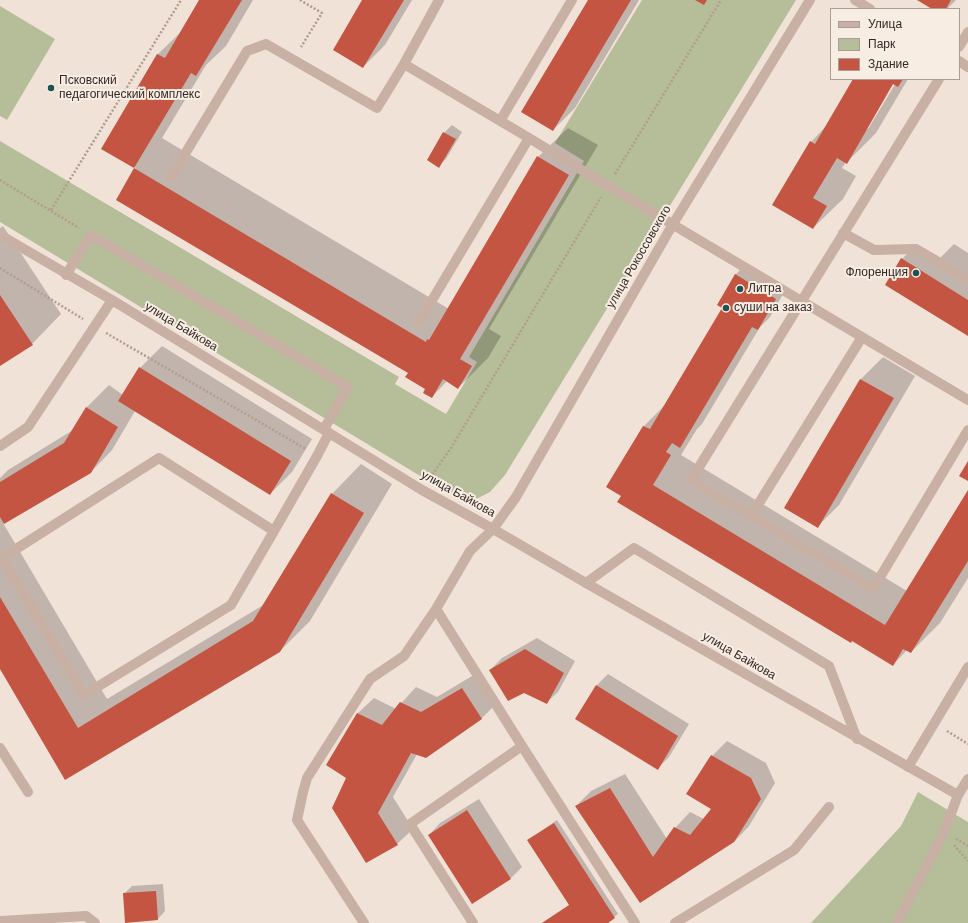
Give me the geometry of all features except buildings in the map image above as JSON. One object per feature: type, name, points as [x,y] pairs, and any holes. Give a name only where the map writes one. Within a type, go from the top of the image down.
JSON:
[{"type":"street","points":[[171,177],[247,51],[266,44],[377,108],[404,64],[439,0]]},
{"type":"street","points":[[500,120],[572,0]]},
{"type":"street","name":"улица Рокоссовского","points":[[364,923],[297,820],[307,778],[370,679],[404,656],[436,608],[470,551],[493,529],[516,497],[673,224],[810,0]]},
{"type":"street","points":[[855,0],[868,8]]},
{"type":"street","points":[[960,45],[968,32]]},
{"type":"street","points":[[404,64],[968,400]]},
{"type":"street","points":[[938,80],[692,480],[873,589],[968,430]]},
{"type":"street","points":[[418,322],[529,138]]},
{"type":"street","points":[[844,233],[874,250],[916,249],[968,279]]},
{"type":"street","name":"улица Байкова","points":[[0,235],[66,275],[112,300],[422,490],[493,529],[857,739],[958,795]]},
{"type":"street","points":[[66,275],[91,235],[348,387],[326,431],[317,456],[274,531],[231,605],[84,696],[2,558],[159,458],[274,531]]},
{"type":"street","points":[[0,446],[28,427],[112,300]]},
{"type":"street","points":[[751,516],[862,337]]},
{"type":"street","points":[[586,583],[634,548],[829,666],[857,739]]},
{"type":"street","points":[[436,608],[635,923]]},
{"type":"street","points":[[908,767],[968,667]]},
{"type":"street","points":[[473,923],[410,824],[522,746]]},
{"type":"street","points":[[0,748],[28,792]]},
{"type":"street","points":[[897,923],[944,832],[958,795],[968,778]]},
{"type":"street","points":[[675,923],[794,850],[829,807]]},
{"type":"street","points":[[0,921],[86,916],[95,923]]},
{"type":"path","points":[[51,210],[181,0]]},
{"type":"path","points":[[293,59],[322,13],[300,0]]},
{"type":"path","points":[[422,490],[451,448],[721,0]]},
{"type":"path","points":[[0,180],[91,235]]},
{"type":"path","points":[[0,268],[94,326],[317,456]]},
{"type":"path","points":[[934,724],[968,744]]},
{"type":"path","points":[[944,832],[968,862]]},
{"type":"green space","points":[[642,0],[796,0],[505,475],[490,492],[476,499],[450,494],[0,222],[0,141],[399,377],[395,384],[446,414],[477,362],[469,357],[584,161],[555,143]]},
{"type":"green space","points":[[0,6],[55,39],[7,120],[0,116]]},
{"type":"green space","points":[[918,792],[968,822],[968,923],[811,923],[901,826]]},
{"type":"place","name":"Псковский педагогический комплекс","points":[[51,88]]},
{"type":"place","name":"Флоренция","points":[[916,273]]},
{"type":"place","name":"Литра","points":[[740,289]]},
{"type":"place","name":"суши на заказ","points":[[726,308]]}]
